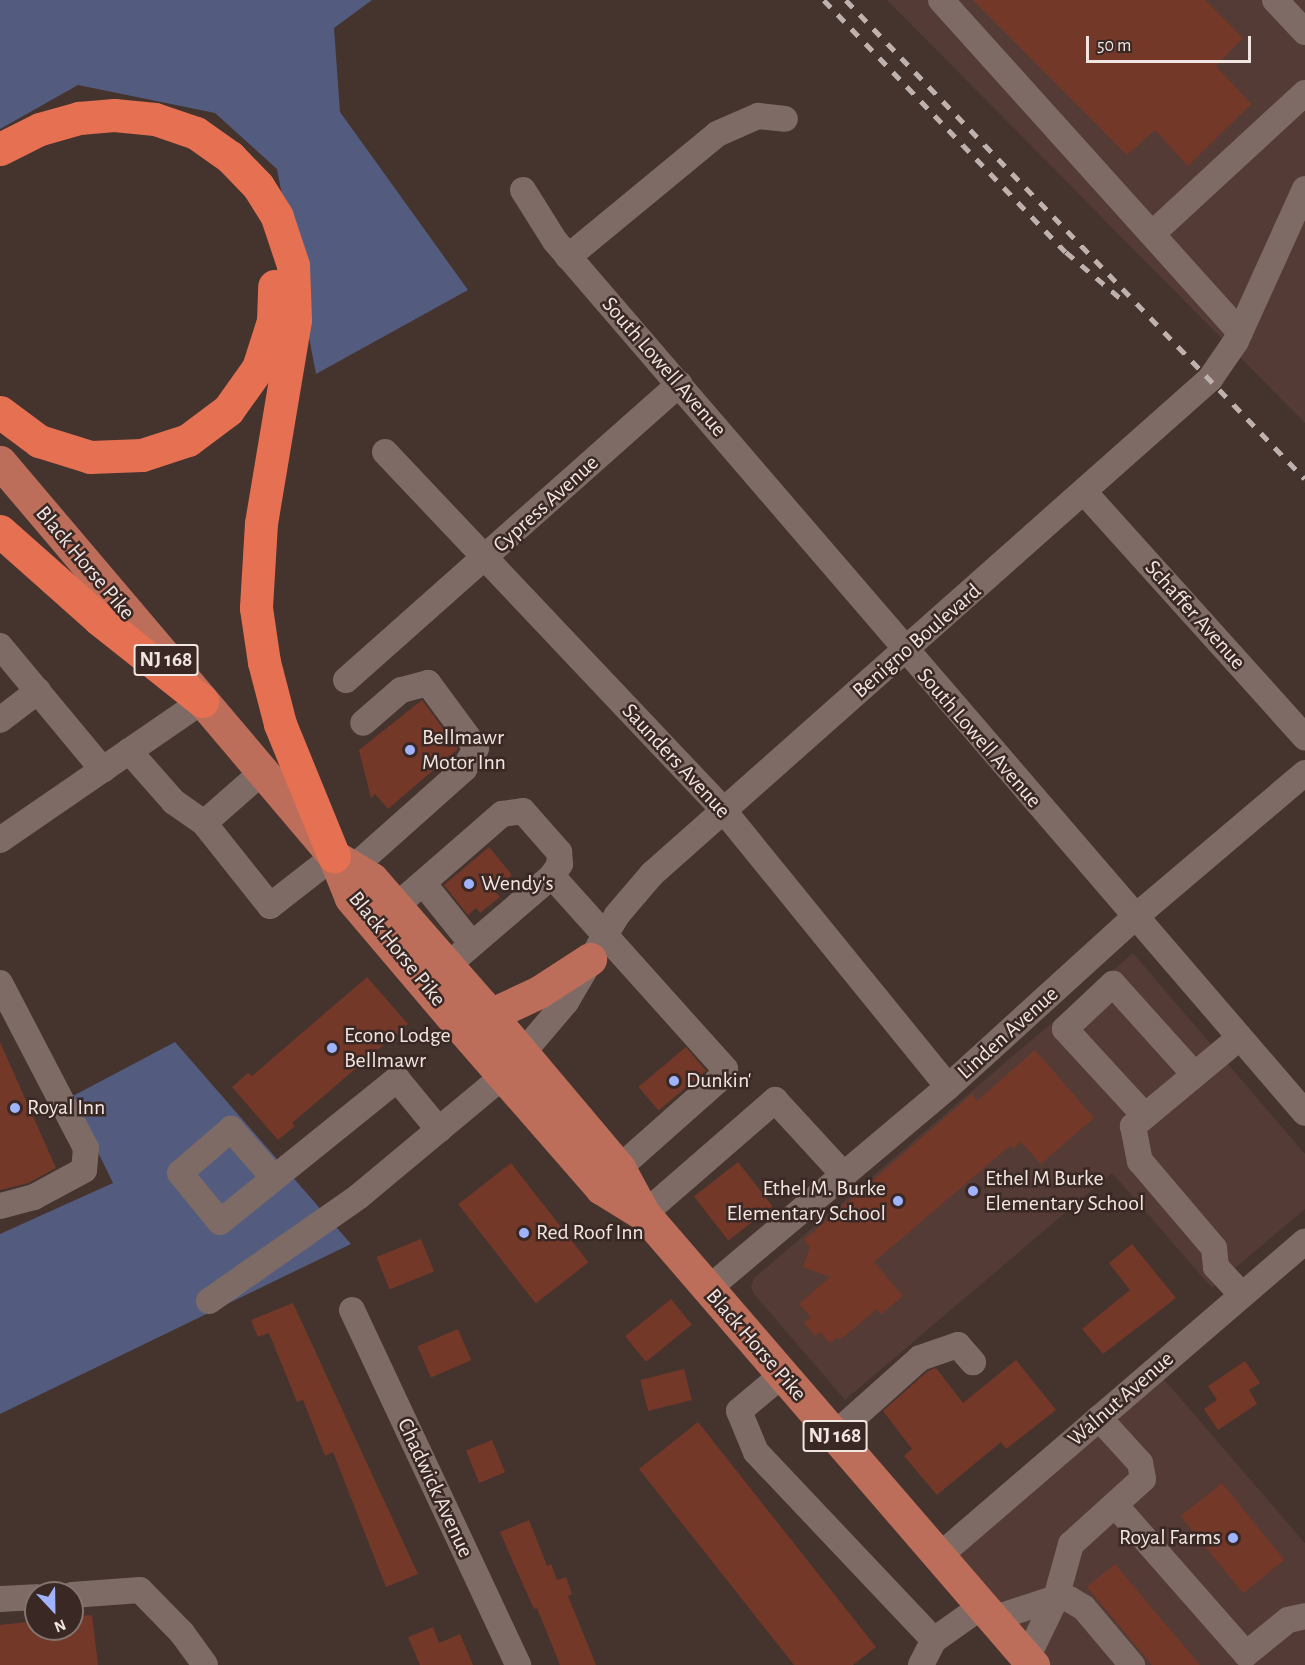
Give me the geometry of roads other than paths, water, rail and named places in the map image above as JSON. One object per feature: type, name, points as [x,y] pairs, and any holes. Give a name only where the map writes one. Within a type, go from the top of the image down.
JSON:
[{"type":"highway","points":[[0,149],[40,129],[79,118],[114,115],[155,119],[196,133],[230,157],[258,186],[277,216],[292,265],[295,320],[261,523],[256,608],[264,662],[280,724],[344,862]]},
{"type":"highway","points":[[0,170],[28,154],[74,140],[126,137],[171,146],[217,174],[250,213],[268,250],[275,295],[267,346],[245,391],[228,410],[188,440],[142,455],[90,457],[39,441],[0,412]]},
{"type":"highway","points":[[0,531],[99,619],[202,701]]},
{"type":"main road","name":"Black Horse Pike","points":[[0,462],[261,773],[344,862],[372,879],[490,1015],[513,1065],[601,1188],[644,1214]]},
{"type":"main road","name":"Black Horse Pike","points":[[344,862],[351,898],[513,1065],[619,1168],[644,1214],[1030,1661]]},
{"type":"main road","points":[[490,1015],[539,992],[596,948]]},
{"type":"street","points":[[941,0],[1240,332]]},
{"type":"street","points":[[1275,0],[1305,32]]},
{"type":"street","points":[[1152,234],[1305,93]]},
{"type":"street","points":[[568,257],[717,134],[758,116],[785,119]]},
{"type":"street","name":"Benigno Boulevard","points":[[209,1301],[358,1197],[513,1065],[566,1002],[596,948],[652,874],[1085,493],[1210,379],[1240,332],[1305,189]]},
{"type":"street","name":"South Lowell Avenue","points":[[522,190],[568,257],[1134,918],[1305,1113]]},
{"type":"street","name":"Cypress Avenue","points":[[346,680],[679,384]]},
{"type":"street","name":"Saunders Avenue","points":[[385,452],[724,811],[948,1087]]},
{"type":"street","name":"Schaffer Avenue","points":[[1085,493],[1305,737]]},
{"type":"street","points":[[0,646],[103,770]]},
{"type":"street","points":[[129,751],[174,802],[204,823],[270,906],[344,862],[464,769],[476,748],[429,683],[401,690],[363,723]]},
{"type":"street","points":[[0,720],[38,691]]},
{"type":"street","points":[[0,840],[202,701]]},
{"type":"street","points":[[204,823],[261,773]]},
{"type":"street","name":"Linden Avenue","points":[[708,1289],[948,1087],[1134,918],[1305,773]]},
{"type":"street","points":[[395,907],[502,814],[513,809],[523,811],[559,852],[560,864],[552,876],[448,965]]},
{"type":"street","points":[[552,876],[596,948],[724,1069],[725,1074],[619,1168]]},
{"type":"street","points":[[423,883],[472,944]]},
{"type":"street","points":[[0,983],[86,1148],[84,1170],[34,1197],[0,1206]]},
{"type":"street","points":[[1195,1075],[1113,984],[1065,1029],[1139,1121],[1140,1161],[1214,1248],[1216,1267],[1241,1294]]},
{"type":"street","points":[[1139,1121],[1239,1038]]},
{"type":"street","points":[[273,1178],[397,1079],[439,1130]]},
{"type":"street","points":[[644,1214],[775,1100],[844,1175]]},
{"type":"street","name":"Walnut Avenue","points":[[938,1557],[1241,1294],[1302,1251]]},
{"type":"street","name":"Chadwick Avenue","points":[[352,1310],[518,1665]]},
{"type":"street","points":[[834,1435],[920,1358],[958,1346],[973,1362]]},
{"type":"street","points":[[782,1375],[739,1411],[756,1452],[934,1640]]},
{"type":"street","points":[[1030,1661],[1056,1598],[1071,1544],[1140,1485],[1143,1471],[1099,1418]]},
{"type":"street","points":[[1116,1506],[1240,1660],[1288,1620],[1305,1616]]},
{"type":"street","points":[[84,1594],[140,1590],[182,1633],[205,1665]]},
{"type":"street","points":[[0,1599],[24,1598]]},
{"type":"street","points":[[921,1665],[934,1640],[987,1613],[1056,1598],[1069,1599],[1084,1608],[1132,1665]]},
{"type":"railway","points":[[824,0],[1066,252],[1120,298]]},
{"type":"railway","points":[[846,0],[1305,479]]},
{"type":"place","name":"Bellmawr Motor Inn","points":[[410,750]]},
{"type":"place","name":"Wendy's","points":[[469,884]]},
{"type":"place","name":"Econo Lodge Bellmawr","points":[[332,1048]]},
{"type":"place","name":"Dunkin'","points":[[674,1081]]},
{"type":"place","name":"Royal Inn","points":[[15,1108]]},
{"type":"place","name":"Ethel M Burke Elementary School","points":[[973,1191]]},
{"type":"place","name":"Ethel M. Burke Elementary School","points":[[898,1201]]},
{"type":"place","name":"Red Roof Inn","points":[[524,1233]]},
{"type":"place","name":"Royal Farms","points":[[1233,1538]]}]
